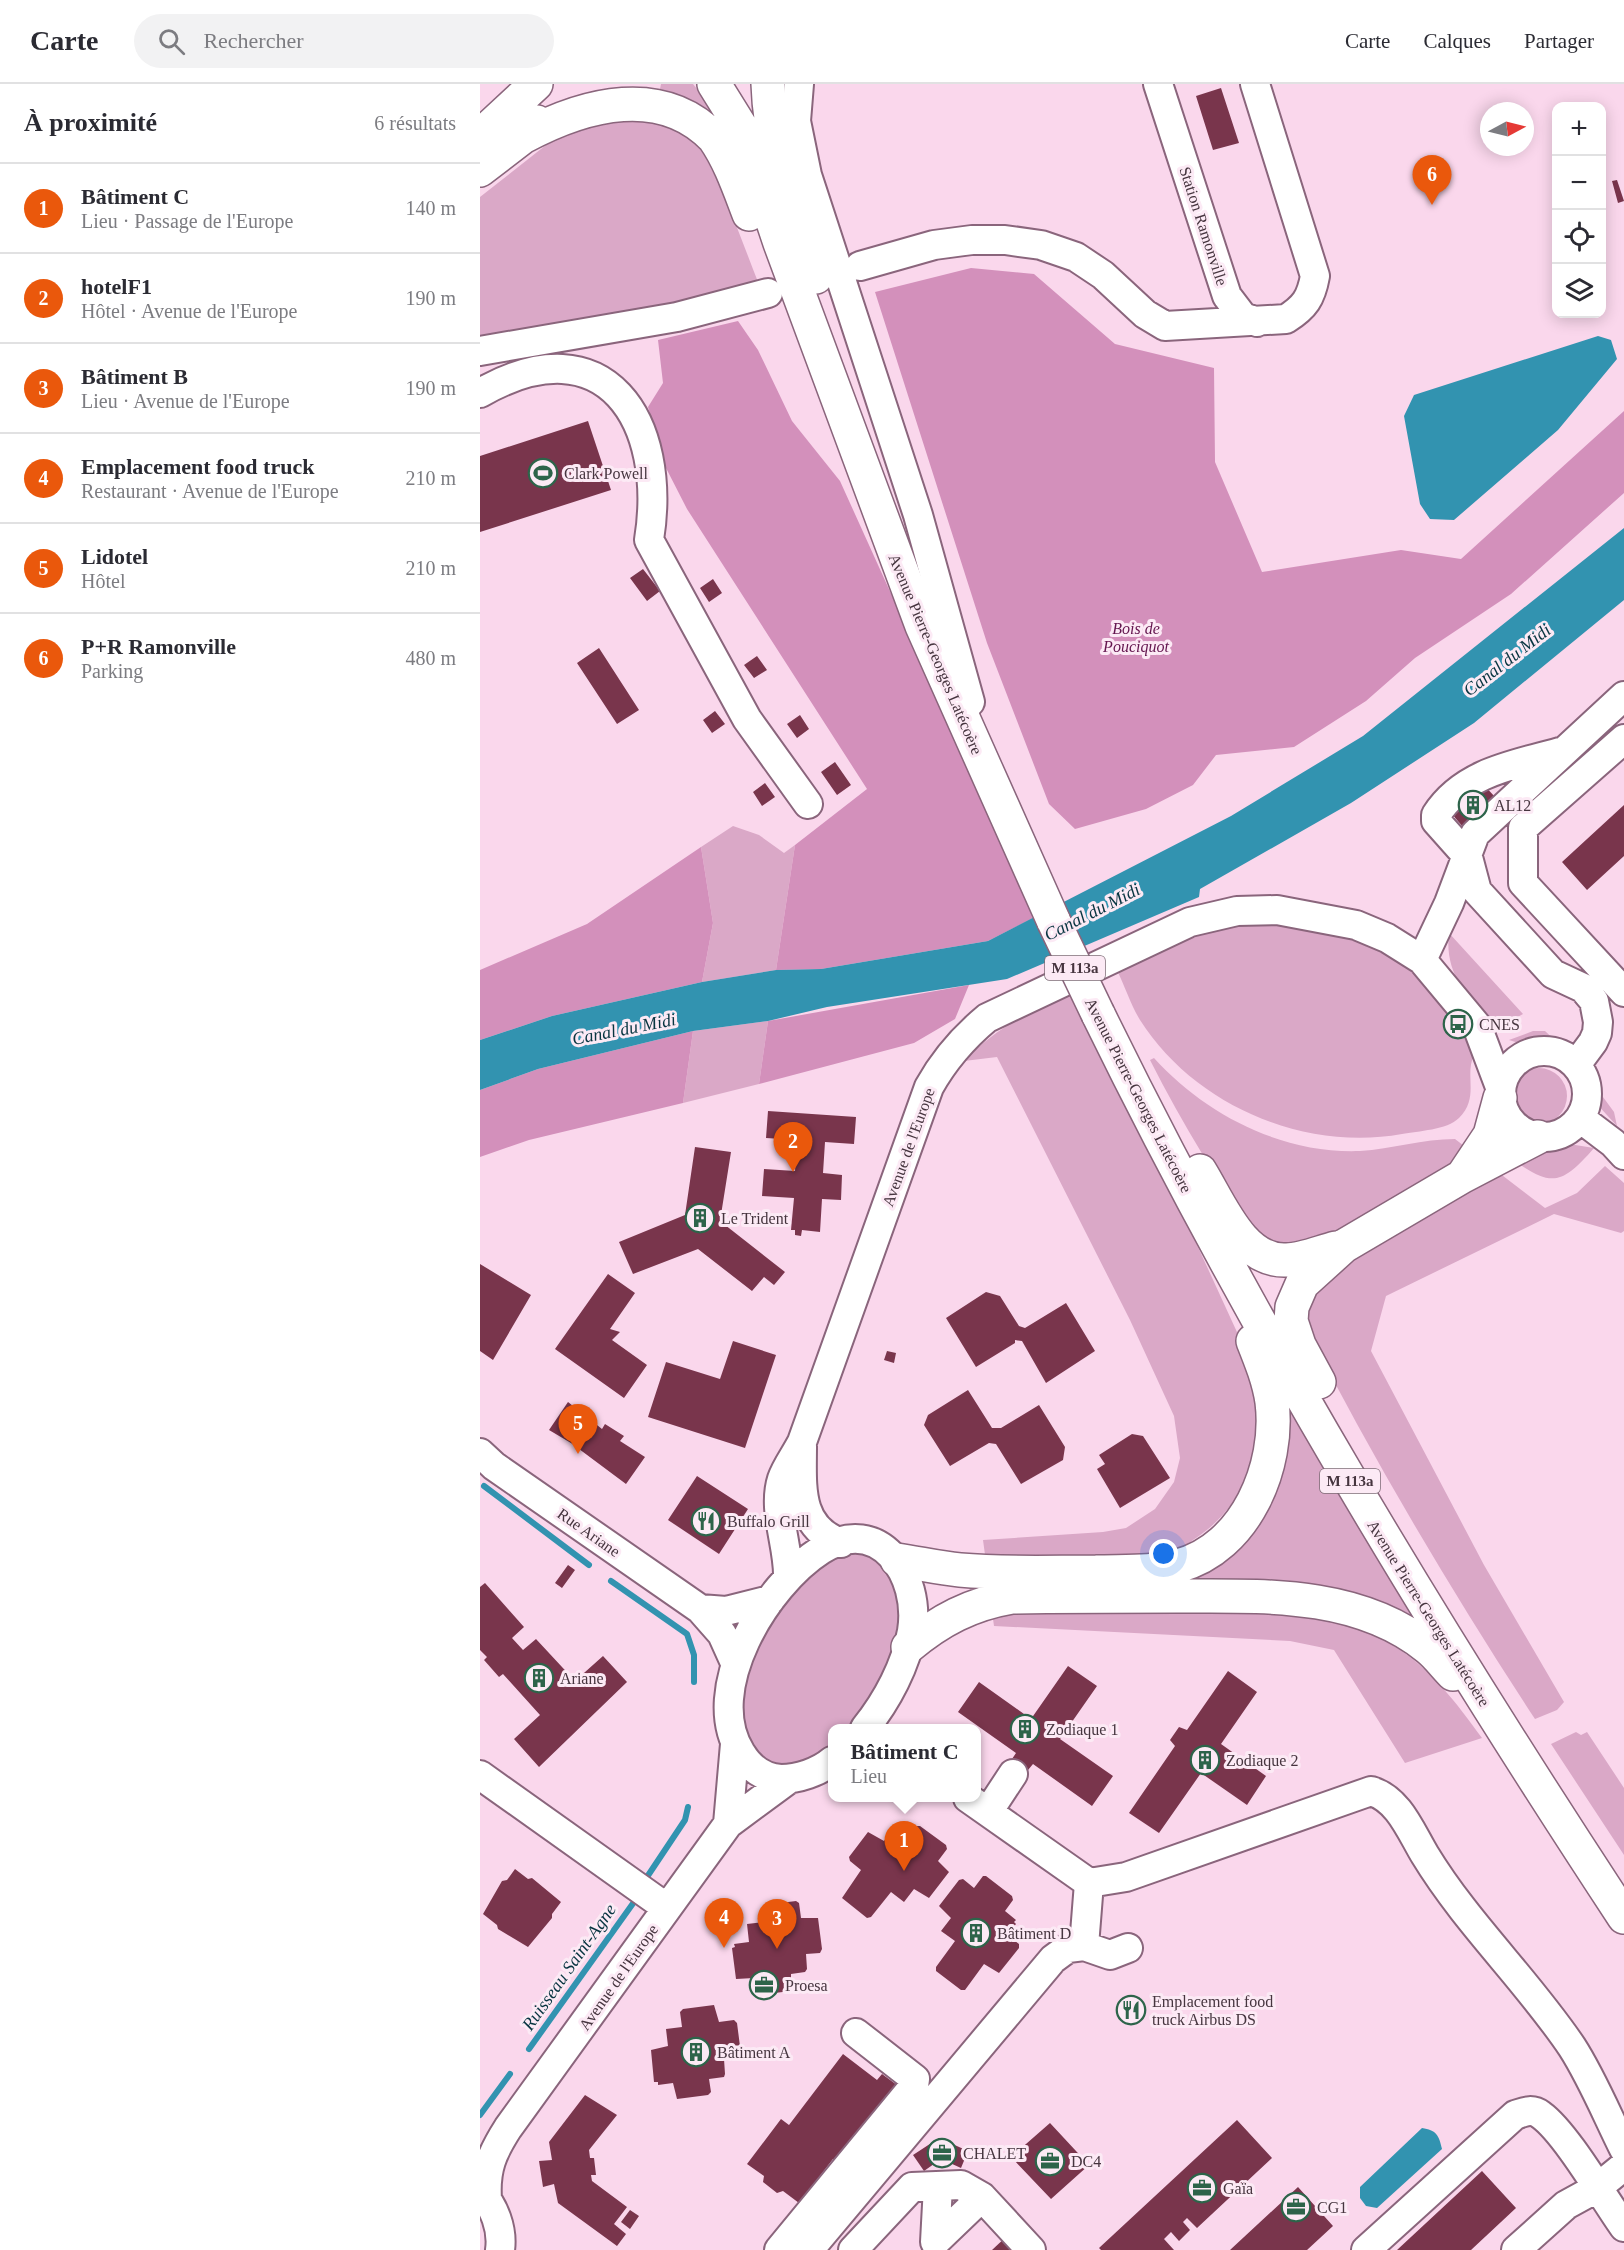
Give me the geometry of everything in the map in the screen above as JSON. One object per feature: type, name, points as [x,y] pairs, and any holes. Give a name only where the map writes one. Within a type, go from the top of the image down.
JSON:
[{"type":"main road","points":[[480,136],[536,84]]},
{"type":"main road","points":[[480,170],[523,137],[563,95],[581,84]]},
{"type":"main road","name":"Avenue Pierre-Georges Latécoère","points":[[714,84],[742,129],[887,538],[960,715],[1024,840],[1206,1226],[1372,1522],[1517,1739],[1624,1885]]},
{"type":"main road","name":"Avenue Pierre-Georges Latécoère","points":[[768,84],[770,118],[777,155],[813,269],[934,616],[1024,840]]},
{"type":"main road","points":[[523,137],[581,106],[625,93],[657,95],[673,101],[697,117],[715,139],[728,162],[856,477],[887,538]]},
{"type":"main road","name":"Avenue Pierre-Georges Latécoère","points":[[1104,1010],[1167,1118],[1325,1416],[1400,1538],[1624,1917]]},
{"type":"main road","points":[[1463,1176],[1490,1135],[1500,1093]]},
{"type":"main road","points":[[1167,1118],[1242,1240],[1254,1252],[1263,1257],[1287,1261],[1344,1246]]},
{"type":"main road","points":[[1400,1538],[1350,1438],[1299,1345],[1291,1321],[1292,1307],[1302,1284],[1317,1268],[1344,1246],[1463,1176],[1538,1137]]},
{"type":"main road","points":[[897,1560],[958,1570],[1011,1573],[1153,1571],[1180,1566],[1227,1538],[1250,1509],[1265,1478],[1272,1435],[1272,1401],[1260,1358],[1206,1226]]},
{"type":"main road","points":[[908,1647],[929,1629],[951,1616],[983,1602],[1012,1597],[1275,1596],[1321,1602],[1363,1614],[1396,1628],[1427,1648],[1517,1739]]},
{"type":"street","name":"Avenue Pierre-Georges Latécoère","points":[[799,84],[796,121],[807,175],[918,515],[970,702]]},
{"type":"street","name":"Station Ramonville","points":[[1158,84],[1227,296],[1243,317],[1257,322]]},
{"type":"street","points":[[860,266],[934,245],[972,240],[1041,245],[1076,256],[1103,275],[1145,314],[1165,326],[1286,320],[1302,309],[1311,296],[1315,276],[1255,84]]},
{"type":"street","points":[[1190,325],[1199,321],[1215,298],[1217,270]]},
{"type":"street","points":[[480,351],[677,317],[768,293]]},
{"type":"street","points":[[480,393],[520,374],[545,369],[585,372],[617,390],[641,430],[647,453],[653,518],[649,540],[747,719],[808,804]]},
{"type":"street","points":[[1422,960],[1468,857],[1475,834],[1624,696]]},
{"type":"street","points":[[1624,739],[1523,828],[1523,883],[1624,992]]},
{"type":"street","points":[[1564,751],[1486,773],[1474,779],[1439,809],[1436,821],[1468,857],[1477,891],[1553,974],[1583,988],[1594,1002],[1598,1022],[1597,1033],[1576,1065]]},
{"type":"street","name":"Avenue de l'Europe","points":[[788,1577],[788,1559],[779,1507],[782,1480],[802,1442],[930,1088],[948,1057],[970,1032],[987,1018],[1172,929],[1212,915],[1237,911],[1277,910],[1356,926],[1387,938],[1422,960],[1477,1026],[1508,1048],[1526,1053]]},
{"type":"street","name":"Avenue de l'Europe","points":[[1477,1026],[1500,1093]]},
{"type":"street","points":[[1539,1050],[1553,1051],[1576,1065],[1584,1077],[1587,1091],[1586,1105],[1580,1118],[1562,1133],[1538,1137],[1524,1133],[1512,1124],[1504,1112],[1500,1093],[1505,1073],[1514,1061],[1526,1053],[1539,1050]]},
{"type":"street","points":[[1580,1118],[1613,1143],[1624,1155]]},
{"type":"street","name":"Avenue de l'Europe","points":[[802,1442],[802,1487],[813,1527],[824,1537],[841,1543]]},
{"type":"street","name":"Rue Ariane","points":[[480,1453],[494,1466],[700,1609],[722,1634],[736,1665]]},
{"type":"street","points":[[728,1824],[735,1744],[729,1707],[736,1665],[750,1631],[788,1577],[807,1559],[827,1547],[858,1540],[875,1543],[897,1560],[912,1590],[914,1612],[908,1647],[898,1673],[885,1699],[868,1724]]},
{"type":"street","points":[[700,1609],[726,1611],[770,1600]]},
{"type":"street","points":[[885,1699],[892,1724]]},
{"type":"street","points":[[735,1744],[753,1768],[768,1776],[789,1779]]},
{"type":"street","name":"Avenue de l'Europe","points":[[484,2195],[487,2166],[491,2153],[728,1824],[789,1779],[809,1773],[828,1763]]},
{"type":"street","points":[[1013,1773],[978,1805],[1089,1883],[1125,1877],[1371,1791],[1384,1794],[1395,1806],[1446,1890],[1553,2020],[1573,2049],[1624,2149]]},
{"type":"street","points":[[480,1775],[667,1908]]},
{"type":"street","points":[[1084,1946],[1089,1883]]},
{"type":"street","points":[[809,2250],[1053,1959],[1068,1948],[1084,1946],[1110,1955],[1128,1948]]},
{"type":"street","points":[[779,2250],[914,2086],[915,2079],[856,2033]]},
{"type":"street","points":[[1594,2089],[1624,2102]]},
{"type":"street","points":[[1366,2250],[1515,2115],[1527,2110],[1540,2114],[1563,2139],[1624,2227]]},
{"type":"street","name":"Avenue de l'Europe","points":[[480,2148],[508,2128]]},
{"type":"street","points":[[1516,2250],[1566,2205],[1597,2188],[1624,2166]]},
{"type":"street","points":[[853,2250],[912,2187],[961,2185],[982,2197],[1031,2250]]},
{"type":"street","points":[[932,2247],[938,2186]]},
{"type":"street","points":[[484,2195],[497,2220],[500,2250]]},
{"type":"street","points":[[932,2247],[982,2197]]},
{"type":"shaded area","points":[[661,84],[693,84],[706,100],[712,97],[734,169],[675,95],[660,89]]},
{"type":"shaded area","points":[[604,108],[687,128],[718,183],[758,282],[693,299],[581,322],[480,337],[480,197],[574,123]]},
{"type":"shaded area","points":[[733,826],[759,835],[784,853],[795,845],[776,970],[702,982],[713,923],[701,847]]},
{"type":"shaded area","points":[[1234,923],[1286,923],[1337,931],[1381,948],[1418,971],[1429,991],[1468,1038],[1474,1055],[1470,1071],[1469,1102],[1459,1118],[1440,1128],[1402,1134],[1365,1138],[1327,1136],[1290,1128],[1254,1116],[1221,1098],[1190,1076],[1163,1050],[1140,1020],[1117,970],[1168,941]]},
{"type":"shaded area","points":[[1449,933],[1523,1014],[1505,1024],[1494,1026],[1467,995],[1454,973],[1448,948]]},
{"type":"shaded area","points":[[1074,988],[1125,1088],[1242,1343],[1258,1403],[1259,1440],[1249,1473],[1233,1503],[1210,1528],[1180,1549],[1156,1556],[1108,1561],[986,1562],[983,1540],[1103,1532],[1126,1528],[1155,1509],[1174,1482],[1180,1458],[1174,1416],[1130,1320],[997,1057],[964,1061],[1002,1029]]},
{"type":"shaded area","points":[[768,1021],[759,1084],[683,1103],[693,1031]]},
{"type":"shaded area","points":[[1533,1031],[1545,1031],[1561,1046],[1525,1045],[1509,1040]]},
{"type":"shaded area","points":[[1154,1058],[1197,1097],[1221,1113],[1246,1127],[1274,1138],[1302,1146],[1360,1151],[1455,1139],[1472,1152],[1321,1241],[1263,1245],[1189,1132],[1150,1060]]},
{"type":"shaded area","points":[[1533,1068],[1545,1068],[1555,1072],[1563,1080],[1567,1096],[1563,1112],[1555,1120],[1545,1124],[1533,1124],[1523,1120],[1515,1112],[1511,1102],[1511,1090],[1515,1080],[1523,1072]]},
{"type":"shaded area","points":[[1592,1082],[1614,1112],[1617,1126],[1595,1102]]},
{"type":"shaded area","points":[[1569,1144],[1594,1148],[1573,1169],[1555,1178],[1546,1178],[1536,1174],[1511,1158]]},
{"type":"shaded area","points":[[1605,1166],[1624,1183],[1624,1231],[1621,1233],[1554,1214],[1386,1296],[1371,1351],[1484,1565],[1564,1702],[1557,1710],[1535,1719],[1414,1524],[1303,1322],[1321,1276],[1494,1169],[1545,1208],[1577,1193]]},
{"type":"shaded area","points":[[1287,1408],[1291,1409],[1423,1628],[1143,1580],[1216,1554]]},
{"type":"shaded area","points":[[847,1553],[871,1553],[897,1580],[900,1625],[883,1679],[853,1724],[828,1724],[828,1750],[822,1755],[798,1766],[772,1764],[759,1757],[744,1735],[741,1690],[760,1636],[811,1569]]},
{"type":"shaded area","points":[[992,1612],[1295,1612],[1328,1619],[1357,1628],[1404,1652],[1443,1688],[1482,1738],[1405,1763],[1334,1650],[1290,1641],[994,1626]]},
{"type":"shaded area","points":[[1576,1732],[1581,1735],[1587,1732],[1624,1788],[1624,1855],[1551,1744]]},
{"type":"green space","name":"Bois de Pouciquot","points":[[971,268],[1034,274],[1115,344],[1214,368],[1215,462],[1262,572],[1401,550],[1461,559],[1624,411],[1624,493],[1511,594],[1415,658],[1366,701],[1294,747],[1216,755],[1193,785],[1146,809],[1075,829],[1049,804],[987,643],[875,292]]},
{"type":"green space","points":[[738,321],[758,350],[792,421],[840,481],[1037,916],[988,941],[821,969],[776,970],[795,845],[867,789],[687,509],[666,468],[648,407],[663,383],[658,340]]},
{"type":"green space","points":[[701,847],[713,923],[702,982],[552,1016],[480,1040],[480,970],[587,924]]},
{"type":"green space","points":[[969,985],[955,1019],[914,1043],[759,1084],[768,1021]]},
{"type":"green space","points":[[693,1031],[683,1103],[529,1140],[480,1157],[480,1090],[538,1069]]},
{"type":"water","points":[[1598,336],[1611,340],[1617,359],[1558,430],[1454,520],[1430,519],[1420,504],[1404,416],[1414,395]]},
{"type":"water","name":"Canal du Midi","points":[[1624,528],[1624,600],[1474,723],[1351,803],[1200,889],[1199,897],[1007,979],[827,1007],[768,1021],[693,1031],[538,1069],[480,1090],[480,1040],[552,1016],[702,982],[776,970],[821,969],[988,941],[1231,816],[1363,736]]},
{"type":"water","points":[[1422,2128],[1436,2134],[1442,2149],[1377,2208],[1366,2206],[1360,2198],[1360,2187]]},
{"type":"building","points":[[1221,88],[1239,143],[1213,150],[1196,96]]},
{"type":"building","points":[[1617,180],[1624,201],[1618,203],[1612,181]]},
{"type":"building","name":"Clark Powell","points":[[588,421],[611,490],[480,532],[480,456]]},
{"type":"building","points":[[643,569],[660,591],[647,601],[630,578]]},
{"type":"building","points":[[713,579],[722,593],[709,602],[700,588]]},
{"type":"building","points":[[599,648],[639,710],[617,724],[577,663]]},
{"type":"building","points":[[757,656],[767,670],[754,678],[744,665]]},
{"type":"building","points":[[715,711],[725,724],[712,733],[703,720]]},
{"type":"building","points":[[800,715],[809,729],[797,738],[787,724]]},
{"type":"building","points":[[835,762],[851,785],[837,795],[821,772]]},
{"type":"building","points":[[765,783],[775,797],[762,806],[753,792]]},
{"type":"building","name":"AL12","points":[[1483,784],[1495,797],[1463,827],[1451,813]]},
{"type":"building","points":[[1624,805],[1624,856],[1587,890],[1562,862]]},
{"type":"building","points":[[768,1111],[856,1117],[854,1144],[825,1142],[823,1173],[842,1175],[841,1200],[822,1199],[820,1232],[802,1230],[801,1236],[795,1235],[795,1230],[791,1230],[794,1198],[762,1196],[764,1169],[795,1171],[797,1140],[766,1138]]},
{"type":"building","name":"Le Trident","points":[[695,1147],[731,1152],[720,1221],[785,1272],[774,1285],[764,1277],[752,1291],[698,1249],[633,1274],[619,1242],[685,1215]]},
{"type":"building","points":[[480,1264],[531,1295],[493,1360],[480,1351]]},
{"type":"building","points":[[608,1274],[635,1293],[610,1329],[620,1332],[612,1340],[647,1365],[624,1398],[555,1349]]},
{"type":"building","points":[[986,1292],[1000,1296],[1019,1326],[1025,1328],[1066,1303],[1095,1351],[1046,1383],[1022,1341],[1015,1340],[1015,1343],[976,1367],[946,1318]]},
{"type":"building","points":[[733,1341],[776,1355],[745,1448],[648,1417],[666,1362],[720,1379]]},
{"type":"building","points":[[887,1351],[896,1353],[894,1363],[884,1360]]},
{"type":"building","points":[[968,1390],[992,1428],[1001,1428],[1039,1405],[1065,1447],[1063,1460],[1021,1484],[996,1444],[989,1443],[950,1466],[924,1425],[928,1415]]},
{"type":"building","points":[[568,1402],[602,1429],[605,1424],[624,1436],[620,1441],[645,1457],[626,1484],[571,1443],[549,1430]]},
{"type":"building","points":[[1132,1434],[1143,1436],[1170,1478],[1120,1508],[1097,1469],[1105,1464],[1099,1455]]},
{"type":"building","points":[[697,1476],[748,1509],[719,1554],[668,1520]]},
{"type":"building","points":[[568,1565],[575,1570],[562,1588],[555,1583]]},
{"type":"building","name":"Ariane","points":[[485,1583],[524,1627],[512,1638],[523,1650],[536,1639],[575,1681],[603,1656],[627,1682],[539,1767],[514,1739],[540,1715],[503,1674],[499,1677],[484,1660],[487,1657],[480,1650],[480,1587]]},
{"type":"building","name":"Zodiaque 1","points":[[1068,1666],[1097,1686],[1060,1739],[1113,1776],[1092,1806],[1033,1764],[1028,1770],[1012,1759],[1016,1753],[981,1728],[981,1724],[975,1724],[958,1712],[979,1682],[1031,1719]]},
{"type":"building","name":"Zodiaque 2","points":[[1228,1671],[1257,1692],[1221,1744],[1266,1776],[1247,1805],[1201,1773],[1159,1833],[1129,1813],[1175,1746],[1170,1740],[1179,1727],[1187,1730]]},
{"type":"building","points":[[917,1826],[946,1845],[947,1849],[938,1861],[949,1872],[929,1898],[914,1889],[904,1902],[891,1892],[871,1917],[867,1918],[842,1898],[861,1870],[850,1861],[849,1857],[868,1832],[884,1841],[893,1829],[908,1837]]},
{"type":"building","points":[[515,1869],[528,1879],[532,1878],[561,1902],[552,1914],[552,1918],[528,1947],[498,1929],[497,1925],[483,1914],[502,1881],[507,1880]]},
{"type":"building","name":"Bâtiment D","points":[[983,1876],[1012,1896],[1013,1900],[1005,1911],[1016,1920],[1014,1922],[1016,1924],[1007,1935],[1019,1944],[1019,1948],[999,1973],[984,1964],[965,1990],[961,1990],[936,1971],[936,1967],[955,1941],[941,1931],[951,1918],[939,1906],[959,1880],[963,1879],[974,1888]]},
{"type":"building","points":[[796,1901],[799,1903],[801,1918],[818,1918],[822,1949],[820,1953],[806,1954],[807,1969],[805,1972],[791,1974],[791,1991],[758,1995],[755,1993],[754,1978],[736,1979],[732,1948],[735,1947],[734,1944],[749,1942],[747,1924],[764,1922],[762,1908],[765,1905]]},
{"type":"building","name":"Bâtiment A","points":[[714,2005],[719,2022],[734,2020],[737,2023],[741,2054],[739,2057],[724,2059],[724,2077],[709,2079],[711,2092],[708,2095],[677,2099],[673,2083],[658,2085],[658,2082],[654,2082],[651,2050],[668,2046],[666,2029],[682,2027],[680,2012],[683,2009]]},
{"type":"building","points":[[843,2054],[877,2080],[882,2074],[901,2088],[840,2164],[833,2159],[799,2203],[783,2191],[777,2193],[763,2182],[764,2176],[747,2164],[781,2119],[789,2125]]},
{"type":"building","points":[[585,2095],[617,2115],[589,2150],[590,2158],[594,2158],[596,2175],[591,2175],[592,2181],[627,2207],[614,2224],[626,2234],[617,2246],[558,2203],[554,2184],[543,2187],[539,2161],[552,2160],[549,2142]]},
{"type":"building","name":"Gaïa","points":[[1237,2120],[1272,2158],[1197,2228],[1187,2218],[1183,2222],[1190,2230],[1179,2241],[1171,2232],[1164,2239],[1174,2250],[1101,2250],[1099,2248]]},
{"type":"building","name":"DC4","points":[[1050,2123],[1089,2165],[1051,2199],[1011,2157]]},
{"type":"building","name":"CHALET","points":[[939,2138],[968,2151],[961,2168],[941,2159],[924,2171],[913,2155]]},
{"type":"building","points":[[1482,2171],[1516,2208],[1471,2250],[1397,2250]]},
{"type":"building","name":"CG1","points":[[1298,2187],[1333,2226],[1307,2250],[1230,2250]]},
{"type":"building","points":[[630,2210],[639,2216],[630,2229],[621,2222]]},
{"type":"building","points":[[1008,2235],[1021,2250],[992,2250]]},
{"type":"waterway","name":"Ruisseau Saint-Agne","points":[[484,1486],[589,1565]]},
{"type":"waterway","name":"Ruisseau Saint-Agne","points":[[611,1581],[687,1634],[694,1655],[694,1682]]},
{"type":"waterway","name":"Ruisseau Saint-Agne","points":[[645,1880],[685,1820],[688,1807]]},
{"type":"waterway","name":"Ruisseau Saint-Agne","points":[[529,2049],[634,1902]]},
{"type":"waterway","name":"Ruisseau Saint-Agne","points":[[480,2115],[510,2074]]},
{"type":"place","name":"P+R Ramonville","points":[[1432,205]]},
{"type":"place","name":"Clark Powell","points":[[543,473]]},
{"type":"place","name":"AL12","points":[[1473,805]]},
{"type":"place","name":"CNES","points":[[1458,1024]]},
{"type":"place","name":"hotelF1","points":[[793,1172]]},
{"type":"place","name":"Le Trident","points":[[700,1218]]},
{"type":"place","name":"Lidotel","points":[[578,1454]]},
{"type":"place","name":"Buffalo Grill","points":[[706,1521]]},
{"type":"place","name":"Ariane","points":[[539,1678]]},
{"type":"place","name":"Zodiaque 1","points":[[1025,1729]]},
{"type":"place","name":"Zodiaque 2","points":[[1205,1760]]},
{"type":"place","name":"Bâtiment C","points":[[904,1871]]},
{"type":"place","name":"Bâtiment D","points":[[976,1933]]},
{"type":"place","name":"Emplacement food truck","points":[[724,1948]]},
{"type":"place","name":"Bâtiment B","points":[[777,1949]]},
{"type":"place","name":"Proesa","points":[[764,1985]]},
{"type":"place","name":"Emplacement food truck Airbus DS","points":[[1131,2010]]},
{"type":"place","name":"Bâtiment A","points":[[696,2052]]},
{"type":"place","name":"CHALET","points":[[942,2153]]},
{"type":"place","name":"DC4","points":[[1050,2161]]},
{"type":"place","name":"Gaïa","points":[[1202,2188]]},
{"type":"place","name":"CG1","points":[[1296,2207]]}]
